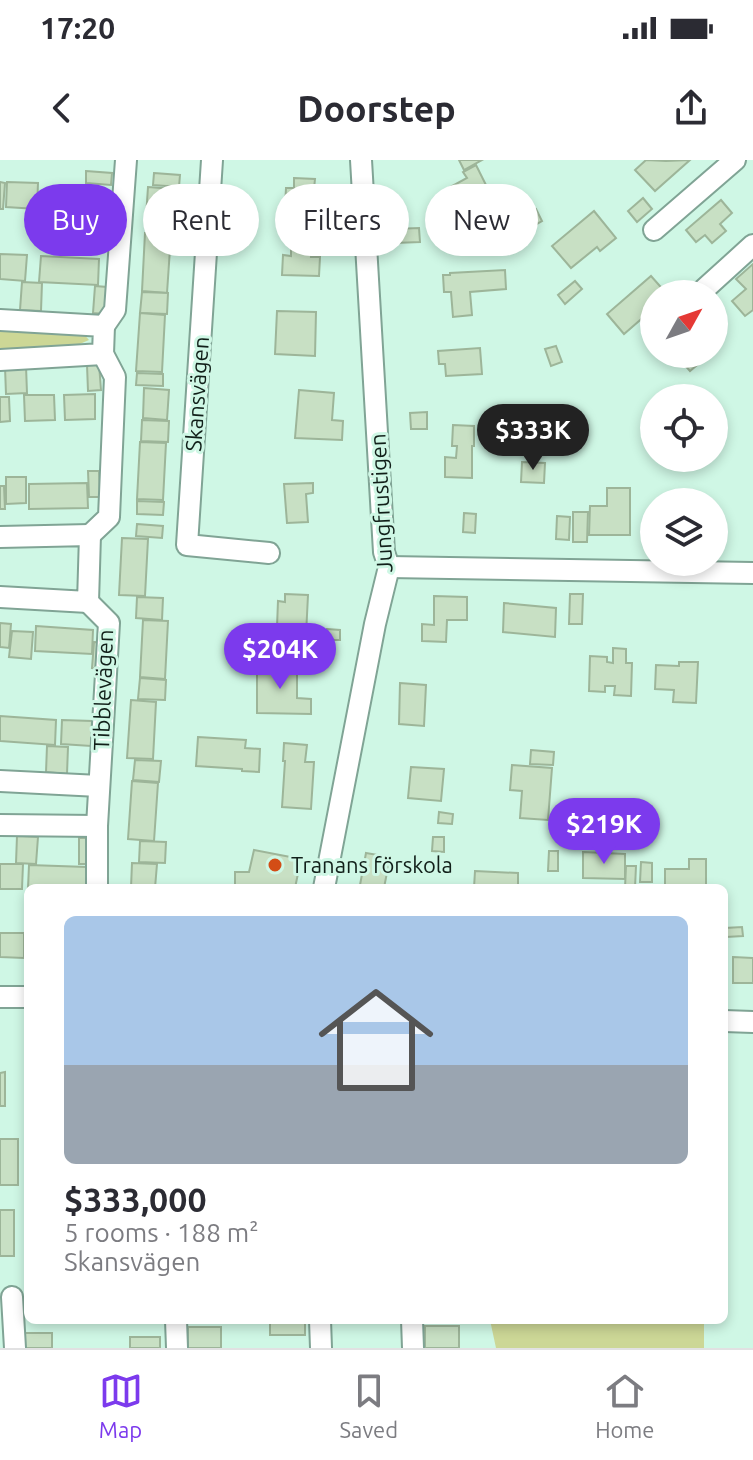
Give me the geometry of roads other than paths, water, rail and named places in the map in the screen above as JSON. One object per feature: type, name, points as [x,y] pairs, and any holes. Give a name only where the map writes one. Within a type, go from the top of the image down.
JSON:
[{"type":"street","points":[[0,537],[90,535],[109,517],[115,377],[103,354],[104,326],[115,310],[126,160]]},
{"type":"street","name":"Skansvägen","points":[[212,160],[187,545],[269,553]]},
{"type":"street","name":"Jungfrustigen","points":[[325,884],[375,624],[389,567],[384,552],[361,160]]},
{"type":"street","points":[[654,230],[735,160]]},
{"type":"street","points":[[714,280],[753,245]]},
{"type":"street","points":[[0,320],[104,326]]},
{"type":"street","points":[[0,360],[103,354]]},
{"type":"street","points":[[0,597],[88,602],[90,535]]},
{"type":"street","points":[[389,567],[753,573]]},
{"type":"street","name":"Tibblevägen","points":[[88,602],[109,623],[97,826],[97,884]]},
{"type":"street","points":[[0,781],[99,786]]},
{"type":"street","points":[[0,825],[97,826]]},
{"type":"street","points":[[0,997],[24,997]]},
{"type":"street","points":[[728,1021],[753,1022]]},
{"type":"street","points":[[13,1296],[15,1348]]},
{"type":"street","points":[[176,1324],[177,1348]]},
{"type":"street","points":[[320,1324],[321,1348]]},
{"type":"street","points":[[412,1324],[413,1348]]},
{"type":"place","name":"Tranans förskola","points":[[275,865]]}]
